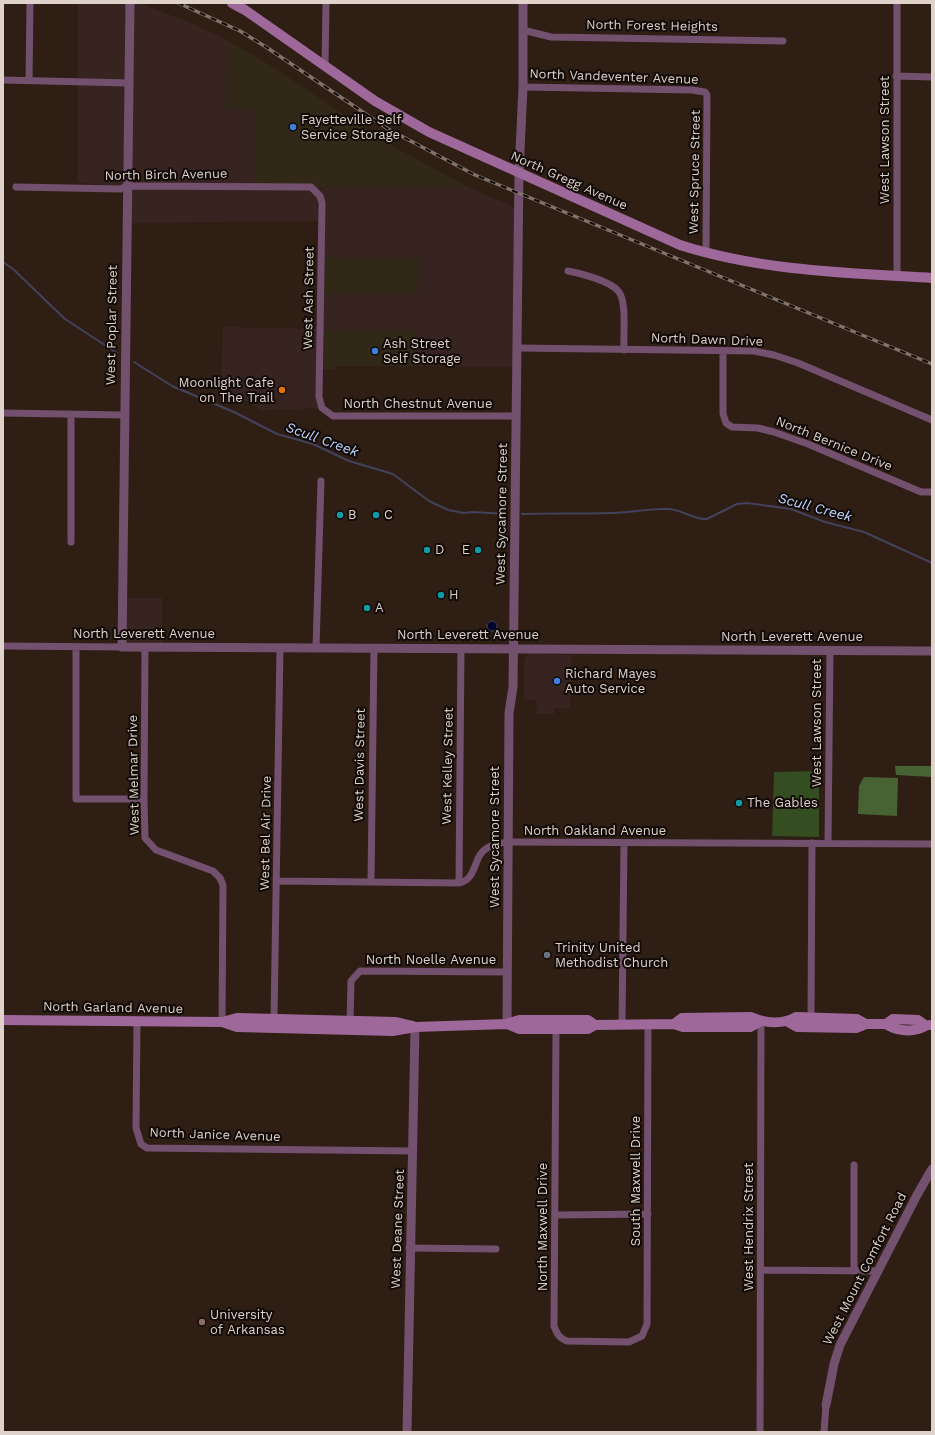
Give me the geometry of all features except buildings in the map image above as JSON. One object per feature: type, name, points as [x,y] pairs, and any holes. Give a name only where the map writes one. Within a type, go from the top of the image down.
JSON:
[{"type":"main road","name":"North Gregg Avenue","points":[[232,3],[397,115],[429,132],[680,245],[706,253],[753,263],[932,278]]},
{"type":"main road","name":"North Garland Avenue","points":[[788,1022],[796,1017],[857,1018],[866,1024]]},
{"type":"main road","name":"North Garland Avenue","points":[[222,1022],[236,1018],[396,1022],[415,1027]]},
{"type":"main road","name":"North Garland Avenue","points":[[3,1020],[137,1020],[222,1022],[237,1027],[349,1031],[396,1031],[415,1027],[507,1024],[519,1020],[588,1020],[595,1025]]},
{"type":"main road","name":"North Garland Avenue","points":[[507,1024],[519,1029],[588,1029],[595,1025],[674,1024],[683,1027],[750,1027],[761,1022],[788,1022],[797,1027],[856,1028],[866,1024],[886,1024],[893,1029],[917,1030],[929,1025]]},
{"type":"street","points":[[29,80],[30,3]]},
{"type":"street","name":"West Poplar Street","points":[[122,647],[129,83],[128,3]]},
{"type":"street","points":[[325,65],[326,3]]},
{"type":"street","name":"West Sycamore Street","points":[[507,1024],[508,713],[513,687],[514,648],[516,348],[519,172],[523,87],[523,3]]},
{"type":"street","name":"West Lawson Street","points":[[897,276],[896,76],[898,3]]},
{"type":"street","name":"North Forest Heights","points":[[523,30],[536,32],[551,37],[783,40]]},
{"type":"street","points":[[896,76],[932,77]]},
{"type":"street","points":[[3,80],[129,83]]},
{"type":"street","name":"North Vandeventer Avenue","points":[[523,87],[692,90],[705,92]]},
{"type":"street","name":"West Spruce Street","points":[[705,92],[708,94],[706,253]]},
{"type":"street","name":"North Birch Avenue","points":[[16,187],[121,189],[127,186],[304,186],[316,190]]},
{"type":"street","name":"West Ash Street","points":[[316,190],[322,203],[319,397],[322,408]]},
{"type":"street","points":[[568,271],[581,274],[612,286],[618,291],[622,299],[624,350]]},
{"type":"street","name":"North Dawn Drive","points":[[516,348],[754,351],[774,355],[932,420]]},
{"type":"street","name":"North Bernice Drive","points":[[723,351],[723,414],[726,423],[732,427],[758,428],[774,432],[808,444],[921,492],[932,492]]},
{"type":"street","name":"North Chestnut Avenue","points":[[322,408],[333,416],[516,416]]},
{"type":"street","points":[[3,413],[124,415]]},
{"type":"street","points":[[71,414],[71,542]]},
{"type":"street","points":[[316,648],[321,481]]},
{"type":"street","name":"North Leverett Avenue","points":[[3,646],[932,651]]},
{"type":"street","points":[[76,647],[76,799],[144,799]]},
{"type":"street","name":"West Melmar Drive","points":[[145,647],[145,838],[156,850],[204,866],[213,871],[220,878],[223,885],[222,1022]]},
{"type":"street","name":"West Bel Air Drive","points":[[274,1019],[280,647]]},
{"type":"street","name":"West Davis Street","points":[[371,882],[374,648]]},
{"type":"street","name":"West Kelley Street","points":[[459,883],[461,648]]},
{"type":"street","name":"West Lawson Street","points":[[828,843],[830,650]]},
{"type":"street","name":"North Oakland Avenue","points":[[459,883],[464,882],[471,877],[479,856],[486,848],[508,842],[932,844]]},
{"type":"street","points":[[622,1025],[624,843]]},
{"type":"street","points":[[811,1018],[812,843]]},
{"type":"street","points":[[277,881],[459,883]]},
{"type":"street","name":"North Noelle Avenue","points":[[350,1022],[351,981],[356,974],[364,970],[508,972]]},
{"type":"street","name":"North Janice Avenue","points":[[137,1020],[136,1128],[141,1144],[147,1148],[413,1151]]},
{"type":"street","name":"West Hendrix Street","points":[[760,1432],[761,1022]]},
{"type":"street","name":"South Maxwell Drive","points":[[642,1336],[647,1324],[648,1024]]},
{"type":"street","name":"West Deane Street","points":[[407,1432],[415,1027]]},
{"type":"street","name":"North Maxwell Drive","points":[[556,1029],[556,1215],[554,1326],[556,1334],[562,1339],[575,1342],[629,1342],[642,1336]]},
{"type":"street","points":[[854,1165],[854,1270]]},
{"type":"street","name":"West Mount Comfort Road","points":[[824,1432],[826,1405],[834,1364],[840,1345],[904,1219],[932,1169]]},
{"type":"street","points":[[556,1215],[648,1214]]},
{"type":"street","points":[[410,1248],[496,1249]]},
{"type":"street","points":[[761,1270],[878,1271]]},
{"type":"shaded area","points":[[78,3],[138,3],[184,20],[227,40],[226,109],[255,109],[316,190],[329,186],[468,187],[518,209],[516,367],[417,366],[418,330],[320,330],[322,408],[262,410],[221,388],[223,327],[320,329],[322,203],[316,191],[318,221],[131,223],[131,189],[78,182]]},
{"type":"shaded area","points":[[227,40],[270,65],[380,139],[468,187],[329,186],[316,190],[253,186],[254,109],[226,109]]},
{"type":"shaded area","points":[[321,258],[419,258],[418,294],[321,294]]},
{"type":"shaded area","points":[[320,330],[418,330],[417,366],[336,366],[335,369],[320,369]]},
{"type":"shaded area","points":[[122,598],[162,598],[162,647],[122,647]]},
{"type":"shaded area","points":[[528,654],[571,655],[570,709],[554,708],[554,714],[537,714],[536,700],[524,700],[524,660]]},
{"type":"green space","points":[[895,766],[932,766],[932,777],[896,775]]},
{"type":"green space","points":[[819,771],[819,837],[772,836],[774,772]]},
{"type":"green space","points":[[864,777],[898,778],[897,816],[858,814],[859,786]]},
{"type":"water","points":[[490,621],[494,621],[496,622],[496,630],[490,631],[487,628],[487,624]]},
{"type":"waterway","name":"Scull Creek","points":[[3,262],[13,269],[65,319],[117,353]]},
{"type":"waterway","name":"Scull Creek","points":[[134,362],[172,386],[234,412],[277,434],[313,444],[349,461],[393,474],[429,501],[448,510],[464,513],[473,512],[507,514]]},
{"type":"waterway","name":"Scull Creek","points":[[522,514],[616,513],[669,509],[698,518],[707,519],[737,504],[747,503],[791,509],[825,522],[864,532],[932,563]]},
{"type":"railway","points":[[178,3],[240,31],[388,129],[475,175],[932,364]]},
{"type":"place","name":"Fayetteville Self Service Storage","points":[[293,127]]},
{"type":"place","name":"Ash Street Self Storage","points":[[375,351]]},
{"type":"place","name":"Moonlight Cafe on The Trail","points":[[282,390]]},
{"type":"place","name":"B","points":[[340,515]]},
{"type":"place","name":"C","points":[[376,515]]},
{"type":"place","name":"D","points":[[427,550]]},
{"type":"place","name":"E","points":[[478,550]]},
{"type":"place","name":"H","points":[[441,595]]},
{"type":"place","name":"A","points":[[367,608]]},
{"type":"place","name":"Richard Mayes Auto Service","points":[[557,681]]},
{"type":"place","name":"The Gables","points":[[739,803]]},
{"type":"place","name":"Trinity United Methodist Church","points":[[547,955]]},
{"type":"place","name":"University of Arkansas","points":[[202,1322]]}]
